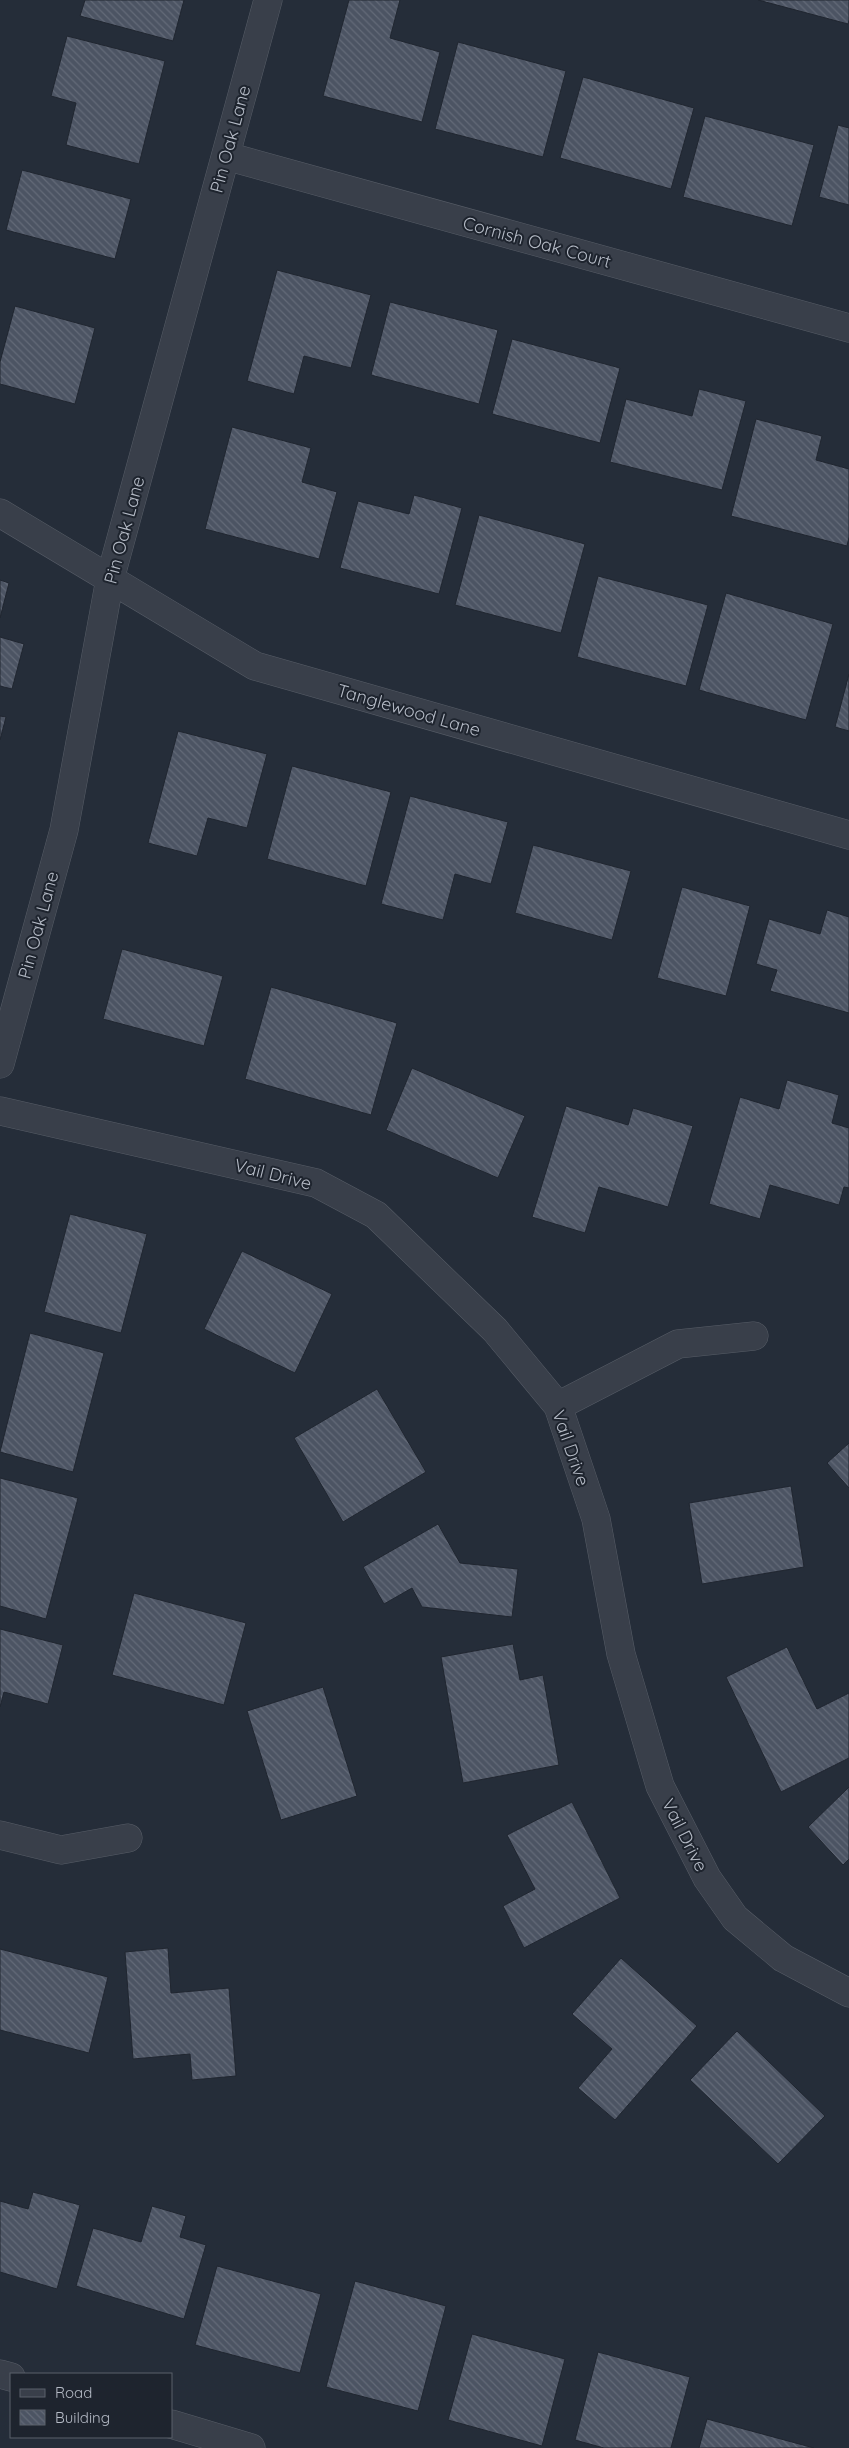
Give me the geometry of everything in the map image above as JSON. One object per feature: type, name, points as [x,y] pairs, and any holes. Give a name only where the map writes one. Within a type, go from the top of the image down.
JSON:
[{"type":"street","name":"Pin Oak Lane","points":[[0,1064],[64,830],[110,579],[268,0]]},
{"type":"street","name":"Cornish Oak Court","points":[[226,156],[849,328]]},
{"type":"street","name":"Tanglewood Lane","points":[[0,512],[255,666],[849,835]]},
{"type":"street","name":"Vail Drive","points":[[0,1111],[316,1183],[376,1215],[495,1330],[558,1406],[596,1519],[621,1654],[660,1786],[707,1878],[735,1918],[783,1958],[849,1993]]},
{"type":"street","points":[[558,1406],[678,1344],[754,1336]]},
{"type":"street","points":[[0,1835],[61,1850],[128,1838]]},
{"type":"street","points":[[172,2424],[251,2448]]},
{"type":"building","points":[[85,0],[184,0],[173,41],[80,16]]},
{"type":"building","points":[[349,0],[400,0],[390,38],[440,52],[422,122],[323,96]]},
{"type":"building","points":[[758,0],[849,0],[849,20],[848,24]]},
{"type":"building","points":[[67,36],[165,61],[139,164],[66,145],[76,103],[51,96]]},
{"type":"building","points":[[458,42],[566,71],[543,157],[435,129]]},
{"type":"building","points":[[583,77],[694,108],[671,189],[560,158]]},
{"type":"building","points":[[705,116],[814,145],[792,226],[683,197]]},
{"type":"building","points":[[838,125],[849,128],[849,205],[819,197]]},
{"type":"building","points":[[22,170],[131,199],[115,259],[6,230]]},
{"type":"building","points":[[277,270],[371,295],[351,368],[304,356],[294,394],[247,381]]},
{"type":"building","points":[[390,302],[498,330],[479,404],[371,375]]},
{"type":"building","points":[[15,306],[95,328],[75,404],[0,384],[0,362]]},
{"type":"building","points":[[512,339],[620,368],[600,443],[492,414]]},
{"type":"building","points":[[699,389],[746,401],[722,490],[610,462],[626,399],[692,416]]},
{"type":"building","points":[[756,419],[822,436],[816,460],[849,469],[849,537],[847,546],[731,516]]},
{"type":"building","points":[[232,427],[311,448],[302,482],[337,492],[319,559],[205,529]]},
{"type":"building","points":[[414,495],[462,508],[439,594],[340,568],[358,501],[409,514]]},
{"type":"building","points":[[479,515],[585,544],[561,633],[455,605]]},
{"type":"building","points":[[598,576],[708,605],[686,686],[577,657]]},
{"type":"building","points":[[0,580],[9,583],[0,618]]},
{"type":"building","points":[[726,593],[833,624],[806,720],[699,690]]},
{"type":"building","points":[[0,637],[24,644],[12,689],[0,686]]},
{"type":"building","points":[[849,674],[849,731],[835,727]]},
{"type":"building","points":[[0,716],[6,717],[0,740]]},
{"type":"building","points":[[178,731],[267,754],[247,828],[208,818],[197,856],[148,843]]},
{"type":"building","points":[[292,766],[391,792],[366,886],[267,859]]},
{"type":"building","points":[[410,796],[508,822],[491,884],[455,874],[443,920],[381,904]]},
{"type":"building","points":[[533,845],[631,871],[612,940],[515,913]]},
{"type":"building","points":[[682,887],[750,906],[726,996],[657,978]]},
{"type":"building","points":[[827,910],[849,917],[849,1013],[770,991],[777,970],[756,964],[769,919],[820,934]]},
{"type":"building","points":[[122,949],[223,976],[204,1046],[103,1019]]},
{"type":"building","points":[[271,987],[397,1023],[371,1115],[245,1079]]},
{"type":"building","points":[[412,1068],[525,1116],[498,1178],[386,1130]]},
{"type":"building","points":[[787,1080],[839,1095],[832,1123],[849,1128],[849,1188],[844,1187],[839,1205],[770,1185],[760,1219],[709,1204],[740,1097],[779,1109]]},
{"type":"building","points":[[566,1106],[628,1125],[633,1108],[693,1126],[668,1207],[599,1187],[585,1233],[532,1217]]},
{"type":"building","points":[[70,1214],[147,1234],[121,1333],[44,1312]]},
{"type":"building","points":[[242,1251],[332,1294],[295,1373],[204,1329]]},
{"type":"building","points":[[30,1333],[104,1353],[73,1472],[0,1452]]},
{"type":"building","points":[[377,1389],[426,1472],[343,1522],[294,1438]]},
{"type":"building","points":[[849,1443],[849,1488],[827,1463]]},
{"type":"building","points":[[0,1478],[78,1498],[46,1619],[0,1606]]},
{"type":"building","points":[[791,1486],[804,1567],[702,1584],[689,1503]]},
{"type":"building","points":[[438,1524],[460,1563],[518,1569],[512,1617],[422,1607],[412,1588],[384,1604],[363,1567]]},
{"type":"building","points":[[134,1593],[246,1623],[224,1705],[112,1675]]},
{"type":"building","points":[[0,1629],[63,1645],[48,1704],[4,1692],[0,1707]]},
{"type":"building","points":[[513,1644],[520,1680],[543,1675],[559,1765],[463,1783],[441,1657]]},
{"type":"building","points":[[787,1647],[817,1709],[849,1693],[849,1758],[781,1792],[726,1677]]},
{"type":"building","points":[[323,1687],[357,1796],[281,1820],[247,1711]]},
{"type":"building","points":[[849,1787],[849,1859],[843,1865],[808,1827]]},
{"type":"building","points":[[572,1802],[620,1898],[524,1948],[503,1906],[535,1889],[507,1835]]},
{"type":"building","points":[[168,1948],[171,1993],[229,1988],[236,2076],[192,2080],[190,2054],[133,2059],[125,1952]]},
{"type":"building","points":[[0,1949],[108,1977],[89,2053],[0,2030]]},
{"type":"building","points":[[621,1958],[697,2026],[615,2120],[578,2088],[612,2049],[572,2014]]},
{"type":"building","points":[[737,2031],[825,2116],[778,2164],[690,2080]]},
{"type":"building","points":[[33,2192],[80,2205],[57,2289],[0,2272],[0,2201],[28,2209]]},
{"type":"building","points":[[152,2206],[186,2216],[180,2237],[206,2245],[184,2319],[76,2286],[93,2228],[141,2242]]},
{"type":"building","points":[[217,2266],[321,2294],[300,2373],[195,2345]]},
{"type":"building","points":[[355,2281],[446,2306],[418,2411],[326,2387]]},
{"type":"building","points":[[472,2334],[565,2359],[542,2446],[448,2420]]},
{"type":"building","points":[[598,2352],[690,2377],[671,2448],[604,2448],[575,2440]]},
{"type":"building","points":[[707,2419],[814,2448],[699,2448]]}]
